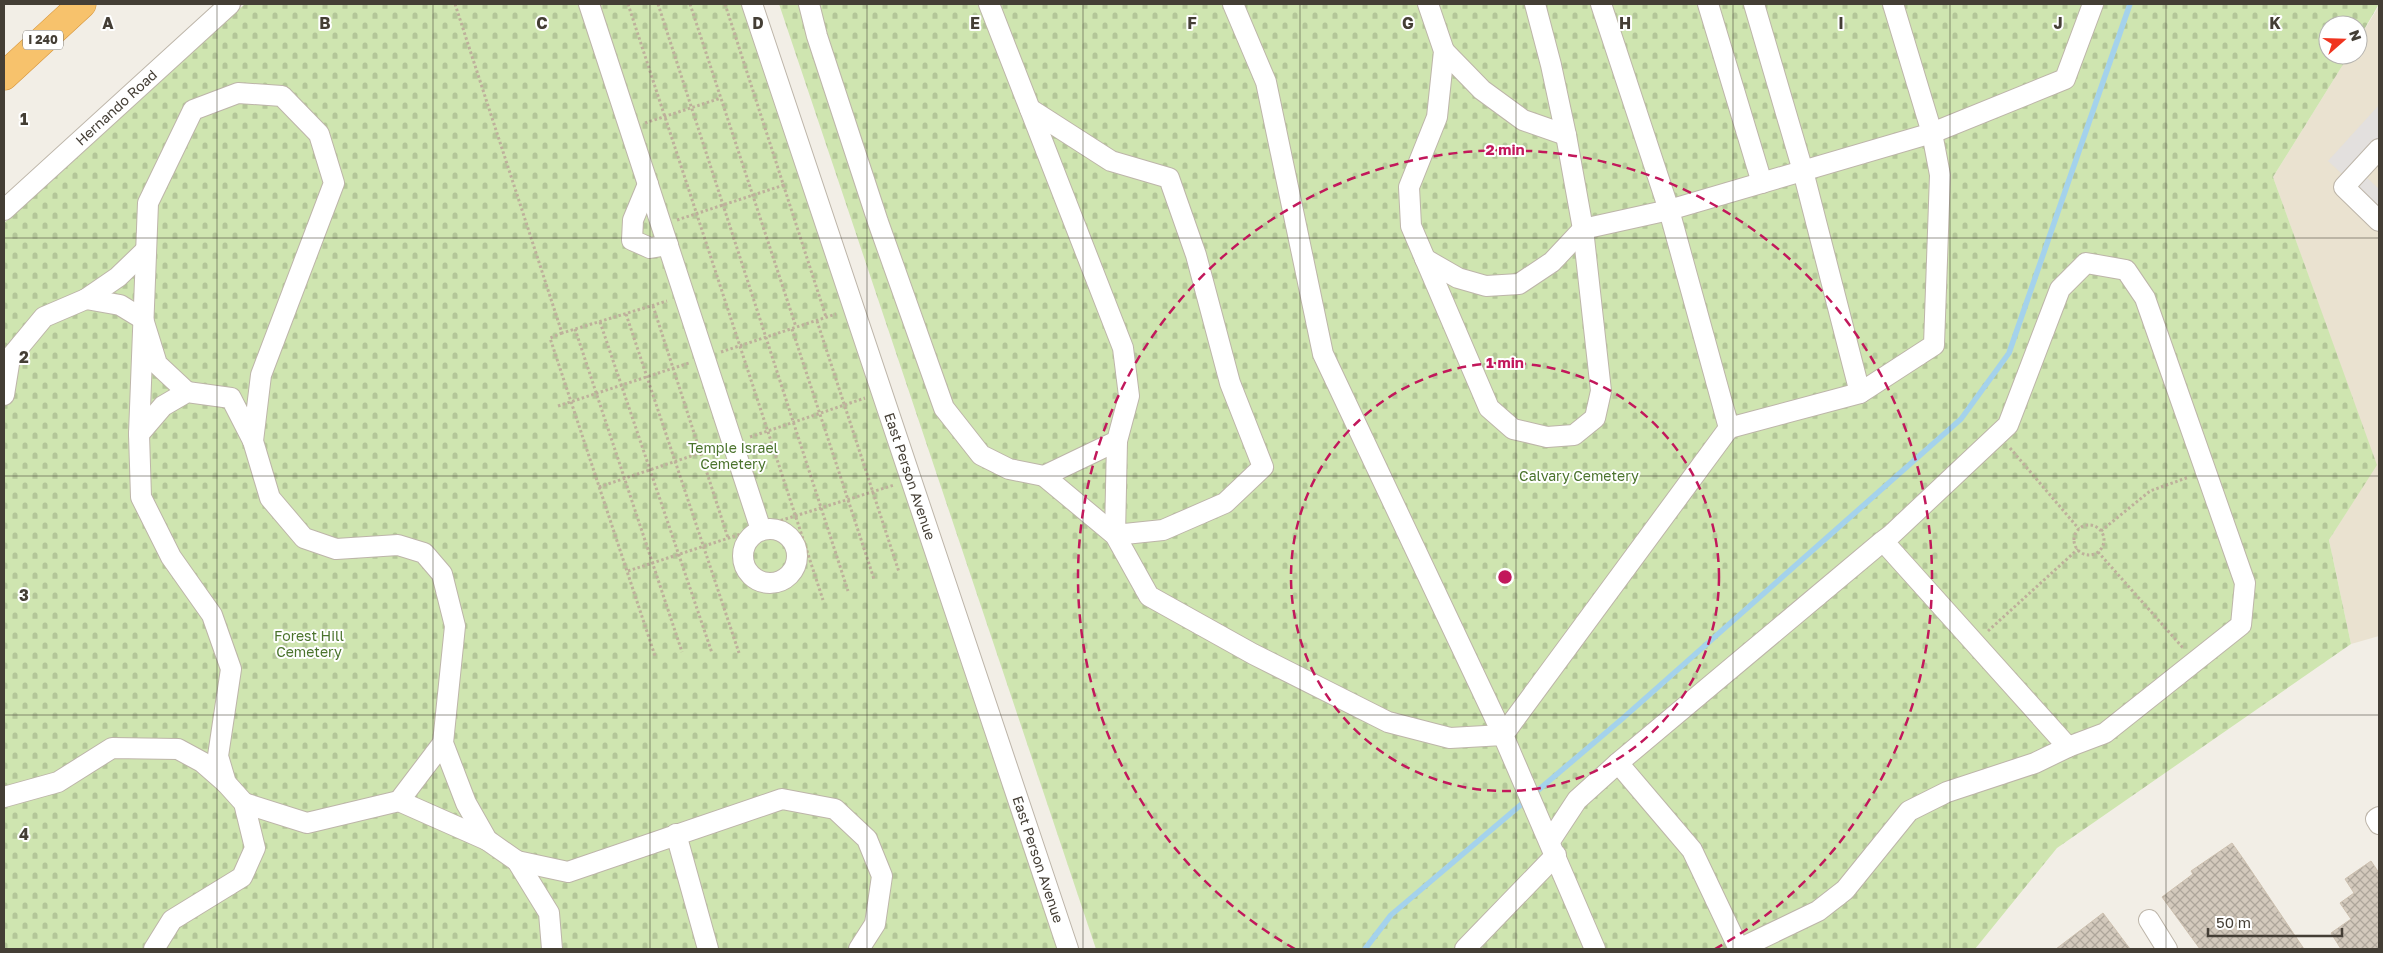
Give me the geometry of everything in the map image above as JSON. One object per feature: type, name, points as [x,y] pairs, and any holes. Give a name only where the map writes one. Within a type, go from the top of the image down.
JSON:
[{"type":"highway","name":"I 240","points":[[4,76],[82,4]]},
{"type":"street","name":"Hernando Road","points":[[4,210],[230,4]]},
{"type":"street","points":[[589,4],[760,529]]},
{"type":"street","name":"East Person Avenue","points":[[752,4],[1068,949]]},
{"type":"street","points":[[809,4],[817,36],[878,222],[944,408],[981,454],[1009,469],[1044,476],[1115,535],[1149,596],[1253,654],[1388,722],[1450,738],[1503,735]]},
{"type":"street","points":[[989,4],[1123,348],[1129,396],[1117,441],[1115,535]]},
{"type":"street","points":[[1233,4],[1266,82],[1323,354],[1521,774],[1595,949]]},
{"type":"street","points":[[1428,4],[1444,51],[1437,117],[1409,187],[1411,226],[1489,408],[1514,429],[1547,437],[1574,435],[1595,418],[1601,391],[1583,230],[1566,135],[1535,4]]},
{"type":"street","points":[[1601,4],[1669,210],[1729,428]]},
{"type":"street","points":[[1708,4],[1762,183]]},
{"type":"street","points":[[1754,4],[1803,171],[1860,392]]},
{"type":"street","points":[[1503,735],[1729,428],[1860,392],[1934,345],[1940,175],[1932,133],[1893,4]]},
{"type":"street","points":[[1425,259],[1458,278],[1486,286],[1519,284],[1552,262],[1583,230],[1669,210],[1932,133],[2065,79],[2093,4]]},
{"type":"street","points":[[1444,51],[1482,90],[1523,120],[1566,135]]},
{"type":"street","points":[[226,783],[218,756],[231,669],[212,615],[172,557],[141,497],[139,434],[148,203],[193,110],[238,93],[282,96],[319,134],[334,183],[261,374],[254,441]]},
{"type":"street","points":[[1030,109],[1112,161],[1169,178],[1196,255],[1230,383],[1263,467],[1225,503],[1163,530],[1115,535]]},
{"type":"street","points":[[2379,150],[2344,187],[2379,221]]},
{"type":"street","points":[[648,184],[633,220],[632,240],[650,248],[668,245]]},
{"type":"street","points":[[4,395],[10,358],[44,317],[86,300],[118,277],[146,250]]},
{"type":"street","points":[[1465,949],[1553,848],[1577,800],[1618,763],[1883,541],[2008,425],[2060,289],[2086,264],[2126,270],[2145,298],[2245,583],[2241,625],[2105,733],[2068,747],[2035,763],[1947,792],[1909,812],[1845,890],[1818,911],[1739,949],[1692,850],[1618,763]]},
{"type":"street","points":[[86,300],[120,305],[143,319],[157,364],[187,392],[231,398],[261,374]]},
{"type":"street","points":[[139,434],[163,406],[187,392]]},
{"type":"street","points":[[231,398],[254,441],[270,498],[304,538],[336,549],[398,544],[424,553],[442,574],[455,626],[442,743],[466,803],[487,840]]},
{"type":"street","points":[[1044,476],[1117,441]]},
{"type":"street","points":[[1883,541],[2068,747]]},
{"type":"street","points":[[399,800],[442,743]]},
{"type":"street","points":[[4,797],[58,782],[112,748],[178,749],[202,762],[226,783],[244,803],[255,848],[242,877],[172,920],[154,949]]},
{"type":"street","points":[[244,803],[307,823],[399,800],[487,840],[517,861],[568,872],[782,799],[836,809],[867,839],[882,876],[875,924],[859,949]]},
{"type":"street","points":[[2379,818],[2376,819],[2379,824]]},
{"type":"street","points":[[676,834],[708,949]]},
{"type":"street","points":[[517,861],[548,913],[552,949]]},
{"type":"street","points":[[2149,920],[2167,949]]},
{"type":"path","points":[[455,4],[562,333]]},
{"type":"path","points":[[628,4],[823,600]]},
{"type":"path","points":[[658,4],[848,591]]},
{"type":"path","points":[[690,4],[874,579]]},
{"type":"path","points":[[725,4],[826,317]]},
{"type":"path","points":[[630,127],[720,98]]},
{"type":"path","points":[[662,226],[784,185]]},
{"type":"path","points":[[655,656],[550,338],[685,296]]},
{"type":"path","points":[[653,306],[728,538]]},
{"type":"path","points":[[558,406],[842,312]]},
{"type":"path","points":[[626,314],[739,653]]},
{"type":"path","points":[[817,320],[899,572]]},
{"type":"path","points":[[600,322],[712,653]]},
{"type":"path","points":[[575,329],[682,652]]},
{"type":"path","points":[[599,487],[870,397]]},
{"type":"path","points":[[1998,435],[2079,529]]},
{"type":"path","points":[[2101,531],[2150,491],[2206,471]]},
{"type":"path","points":[[628,572],[898,483]]},
{"type":"path","points":[[2091,525],[2101,531],[2104,541],[2098,552],[2085,554],[2078,549],[2074,542],[2079,529],[2091,525]]},
{"type":"path","points":[[1975,643],[2078,549]]},
{"type":"path","points":[[2098,552],[2195,661]]},
{"type":"shaded area","points":[[2379,6],[2379,636],[2351,644],[2329,540],[2376,465],[2273,177],[2343,65],[2368,65],[2368,24]]},
{"type":"shaded area","points":[[2379,105],[2379,137],[2353,165],[2379,189],[2379,208],[2328,161]]},
{"type":"green space","name":"Forest Hill Cemetery","points":[[245,4],[751,4],[1058,949],[4,949],[4,223]]},
{"type":"green space","name":"Calvary Cemetery","points":[[779,4],[2379,4],[2368,23],[2368,15],[2318,15],[2318,65],[2343,65],[2273,177],[2377,465],[2329,540],[2351,644],[2057,848],[1975,949],[1096,949]]},
{"type":"building","points":[[2232,843],[2304,949],[2200,949],[2162,897],[2193,874],[2191,871]]},
{"type":"building","points":[[2371,861],[2379,873],[2379,949],[2341,949],[2331,933],[2351,919],[2340,903],[2354,893],[2345,879]]},
{"type":"building","points":[[2103,913],[2130,949],[2056,949]]},
{"type":"waterway","points":[[1365,949],[1391,915],[1622,719],[1961,419],[2009,353],[2130,4]]},
{"type":"park label","name":"Temple Israel Cemetery","points":[[733,456]]}]
